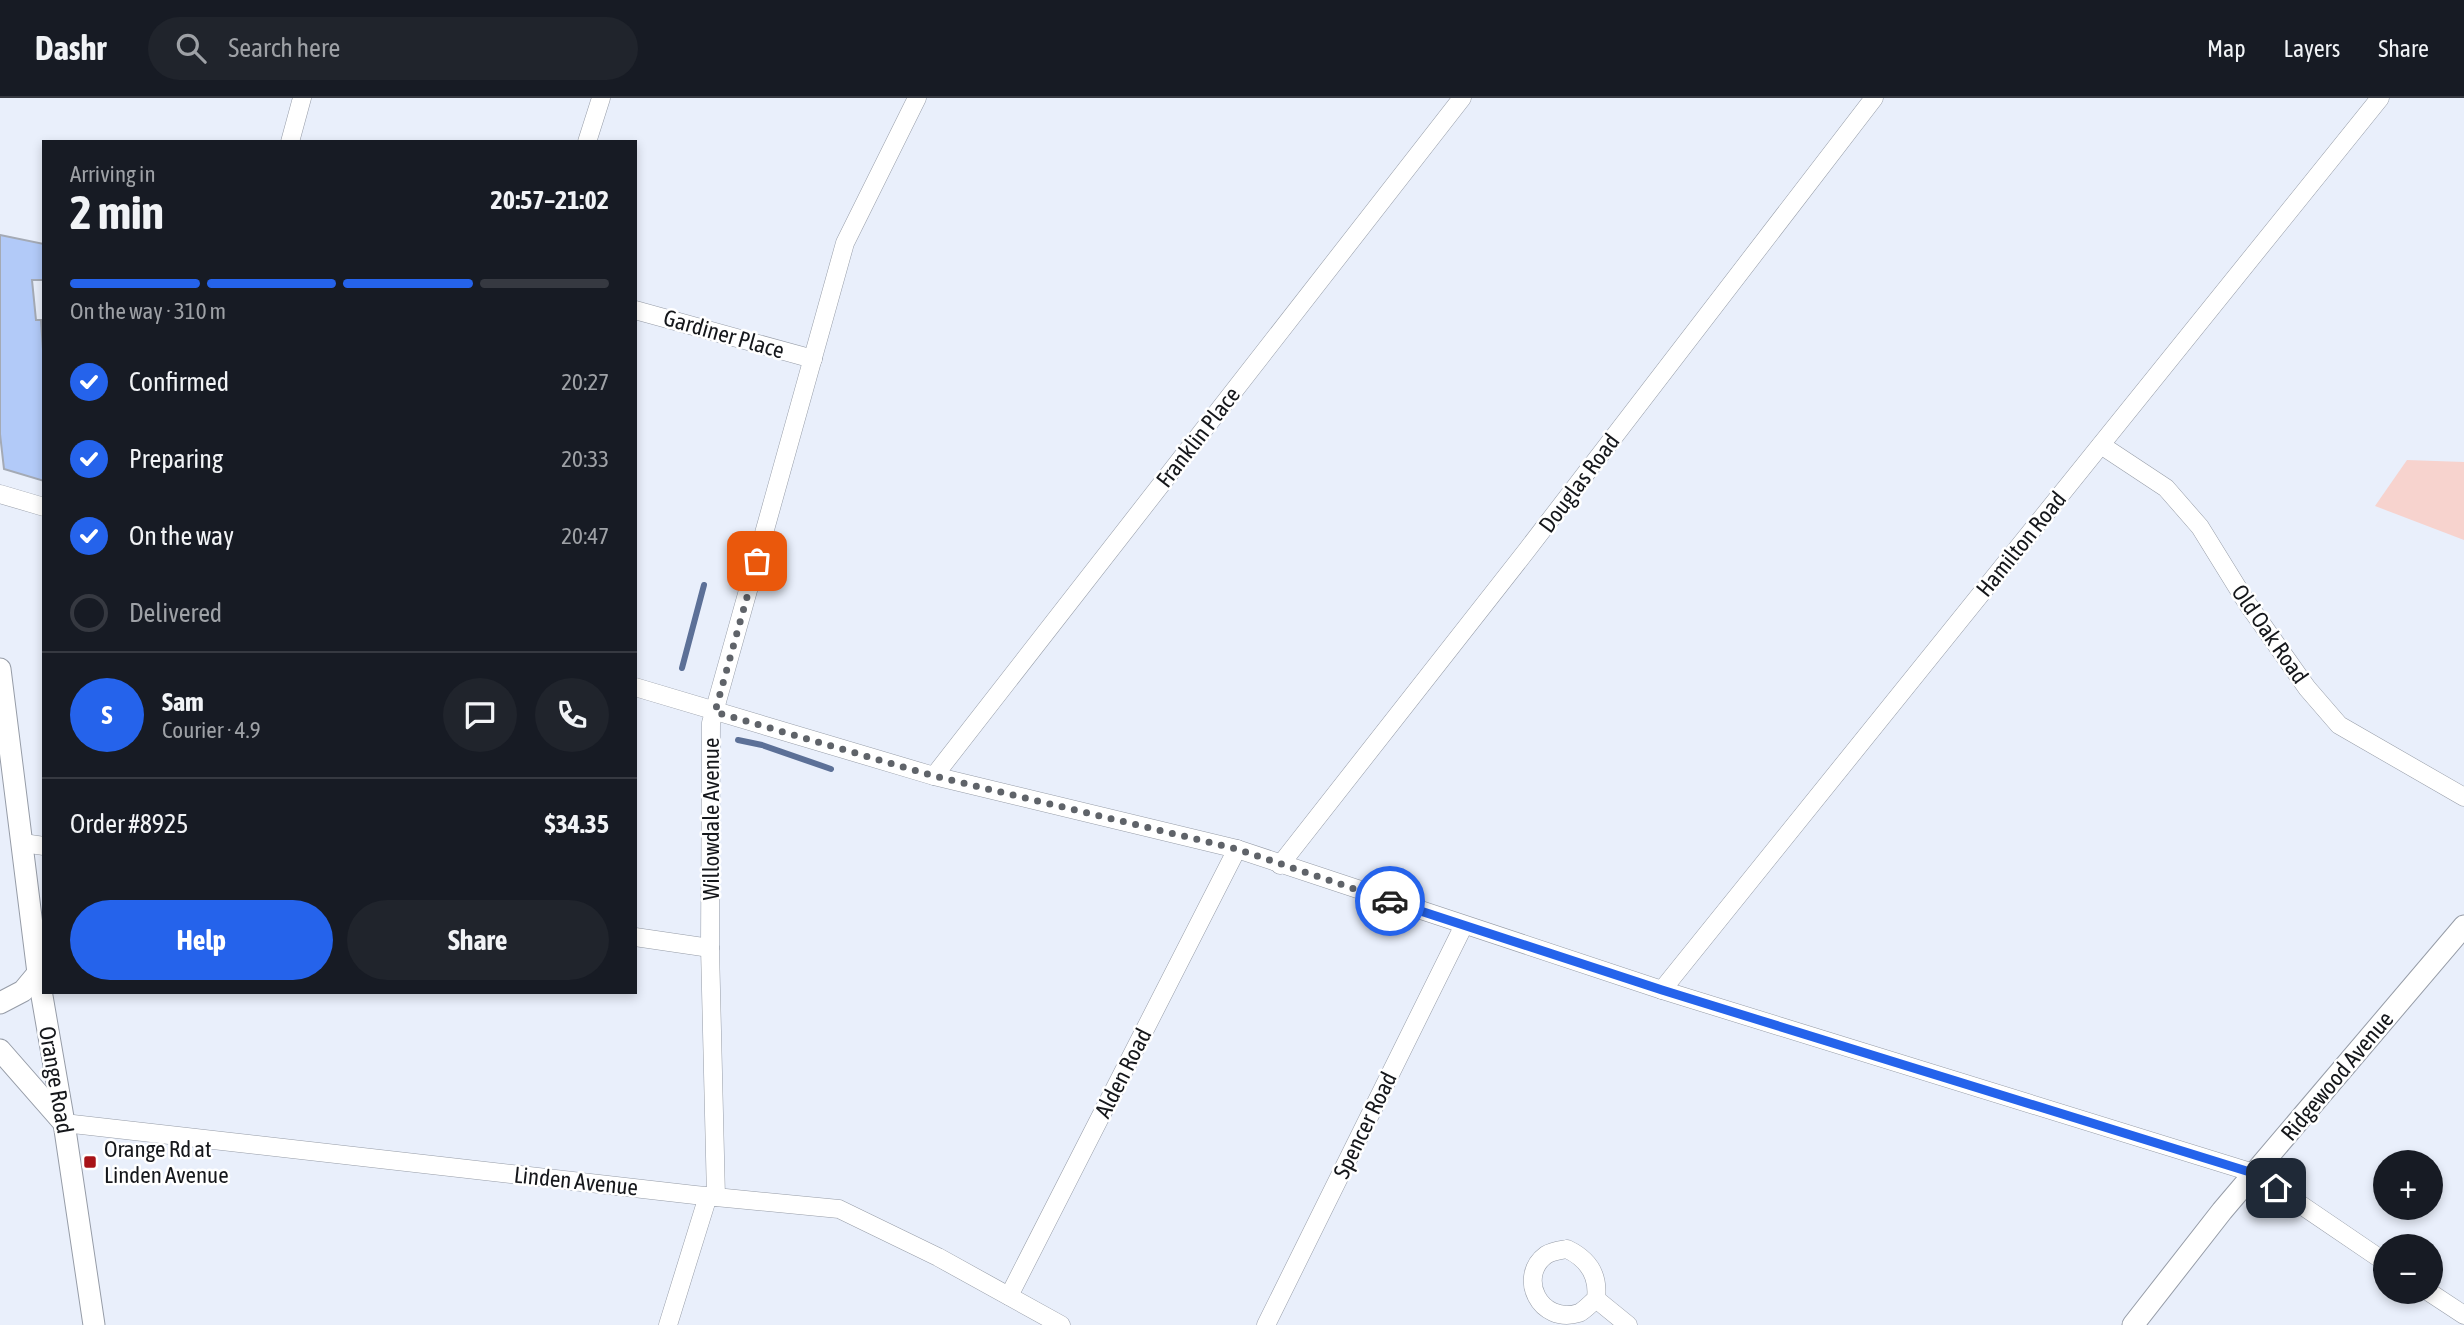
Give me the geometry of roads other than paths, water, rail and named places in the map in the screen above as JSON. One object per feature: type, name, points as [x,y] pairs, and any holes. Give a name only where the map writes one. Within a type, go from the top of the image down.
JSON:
[{"type":"street","points":[[291,140],[302,98]]},
{"type":"street","points":[[588,140],[601,98]]},
{"type":"street","name":"Willowdale Avenue","points":[[668,1325],[712,1196],[711,723],[845,243],[918,98]]},
{"type":"street","name":"Franklin Place","points":[[934,776],[1462,98]]},
{"type":"street","name":"Douglas Road","points":[[1280,865],[1536,539],[1874,98]]},
{"type":"street","name":"Hamilton Road","points":[[1662,990],[2380,98]]},
{"type":"street","name":"Gardiner Place","points":[[637,311],[813,359]]},
{"type":"street","name":"Old Oak Road","points":[[2101,445],[2165,488],[2200,527],[2307,688],[2339,725],[2464,797]]},
{"type":"street","points":[[0,494],[42,506]]},
{"type":"street","name":"Orange Road","points":[[0,668],[33,845],[38,973],[64,1123],[94,1325]]},
{"type":"street","points":[[637,688],[934,776],[1237,849],[1662,990],[2253,1173],[2373,1254]]},
{"type":"street","name":"Alden Road","points":[[1009,1296],[1237,849]]},
{"type":"street","name":"Spencer Road","points":[[1266,1325],[1464,925]]},
{"type":"street","name":"Ridgewood Avenue","points":[[2133,1325],[2253,1173],[2464,926]]},
{"type":"street","points":[[637,937],[710,948]]},
{"type":"street","points":[[0,1003],[23,991],[38,973]]},
{"type":"street","points":[[0,1050],[64,1123]]},
{"type":"street","name":"Linden Avenue","points":[[64,1123],[839,1209],[938,1257],[1061,1325]]},
{"type":"street","points":[[1596,1299],[1628,1325]]},
{"type":"street","points":[[2443,1301],[2464,1315]]},
{"type":"waterway","points":[[682,668],[704,585]]},
{"type":"waterway","points":[[738,740],[762,745],[831,769]]},
{"type":"place","name":"Orange Rd at Linden Avenue","points":[[90,1162]]}]
